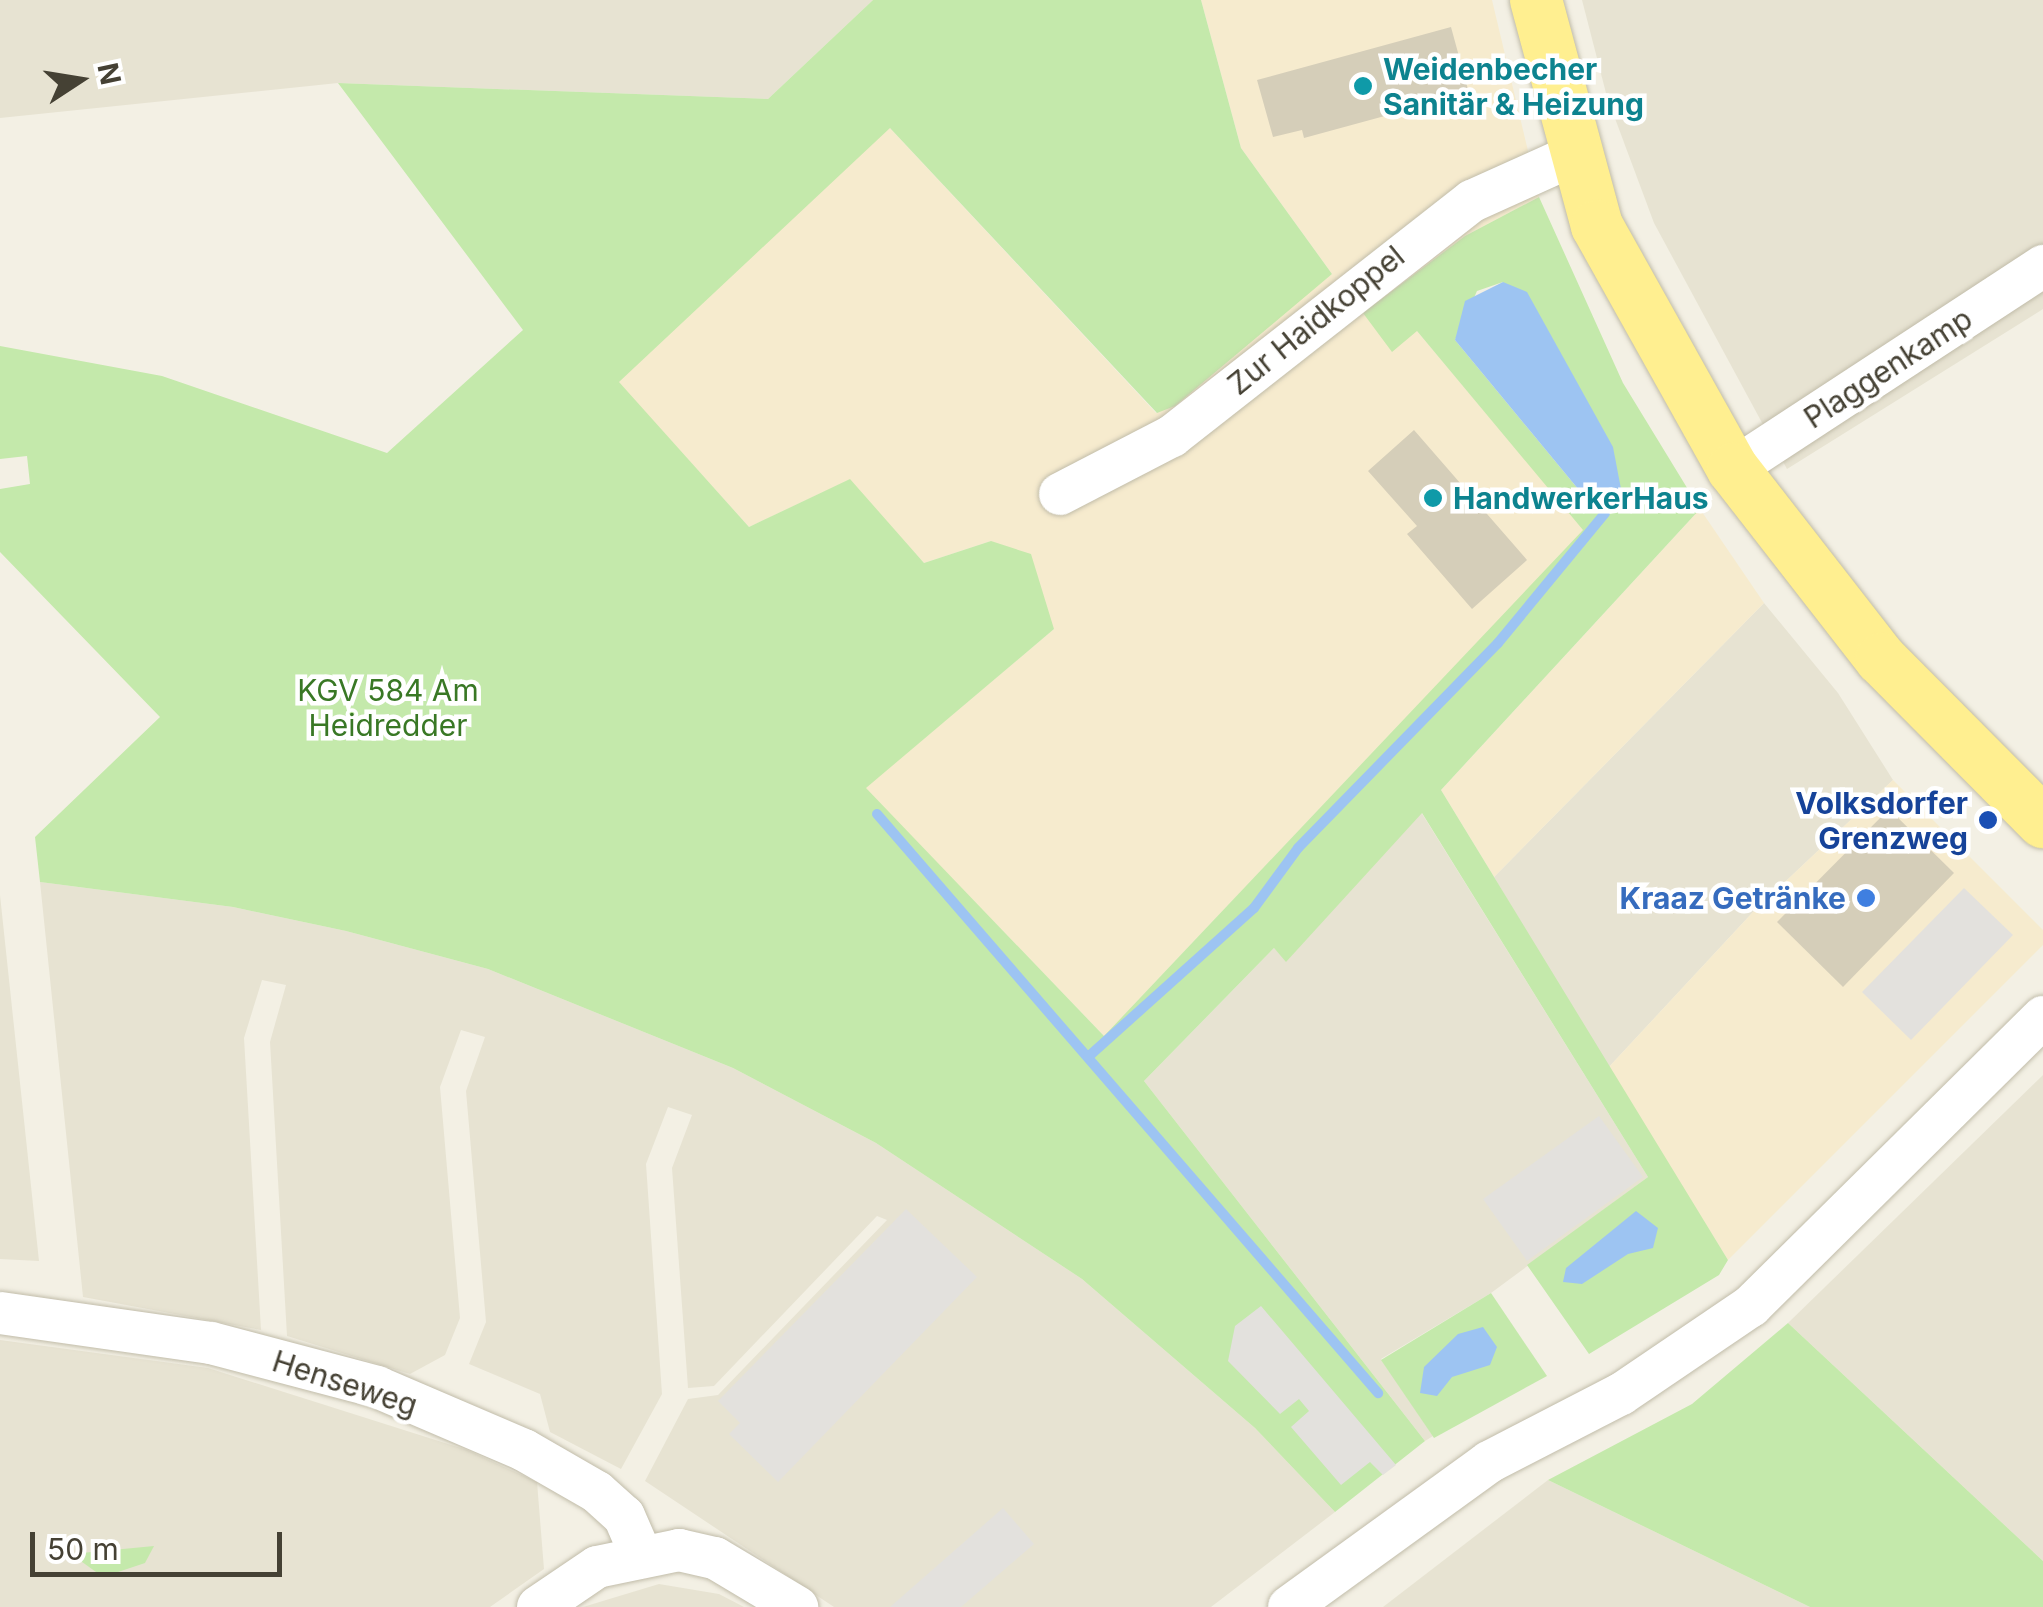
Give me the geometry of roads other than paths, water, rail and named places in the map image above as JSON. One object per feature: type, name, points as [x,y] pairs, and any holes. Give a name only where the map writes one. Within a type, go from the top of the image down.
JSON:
[{"type":"main road","points":[[1536,0],[1576,154],[1622,284],[1733,468],[1881,660],[2043,822]]},
{"type":"street","name":"Zur Haidkoppel","points":[[1060,494],[1172,436],[1472,201],[1576,154]]},
{"type":"street","name":"Plaggenkamp","points":[[1733,468],[2043,266]]},
{"type":"street","points":[[1289,1607],[1489,1462],[1621,1394],[1751,1306],[2043,1017]]},
{"type":"street","name":"Henseweg","points":[[0,1313],[211,1343],[377,1387],[524,1450],[598,1492],[624,1516],[640,1553]]},
{"type":"street","points":[[538,1607],[598,1567],[640,1553],[715,1558],[797,1607]]},
{"type":"water","points":[[1503,282],[1527,292],[1613,447],[1621,489],[1609,512],[1593,507],[1455,340],[1465,301]]},
{"type":"water","points":[[1636,1211],[1658,1228],[1653,1248],[1628,1254],[1582,1284],[1563,1282],[1566,1268]]},
{"type":"water","points":[[1483,1327],[1497,1347],[1490,1365],[1452,1377],[1437,1396],[1420,1393],[1424,1367],[1458,1334]]},
{"type":"waterway","points":[[1088,1057],[1254,908],[1298,848],[1498,643],[1605,513]]},
{"type":"waterway","points":[[877,814],[1378,1393]]},
{"type":"place","name":"Weidenbecher Sanitär & Heizung","points":[[1363,86]]},
{"type":"place","name":"HandwerkerHaus","points":[[1433,498]]},
{"type":"place","name":"Volksdorfer Grenzweg","points":[[1988,820]]},
{"type":"place","name":"Kraaz Getränke","points":[[1866,898]]},
{"type":"park label","name":"KGV 584 Am Heidredder","points":[[388,707]]}]
